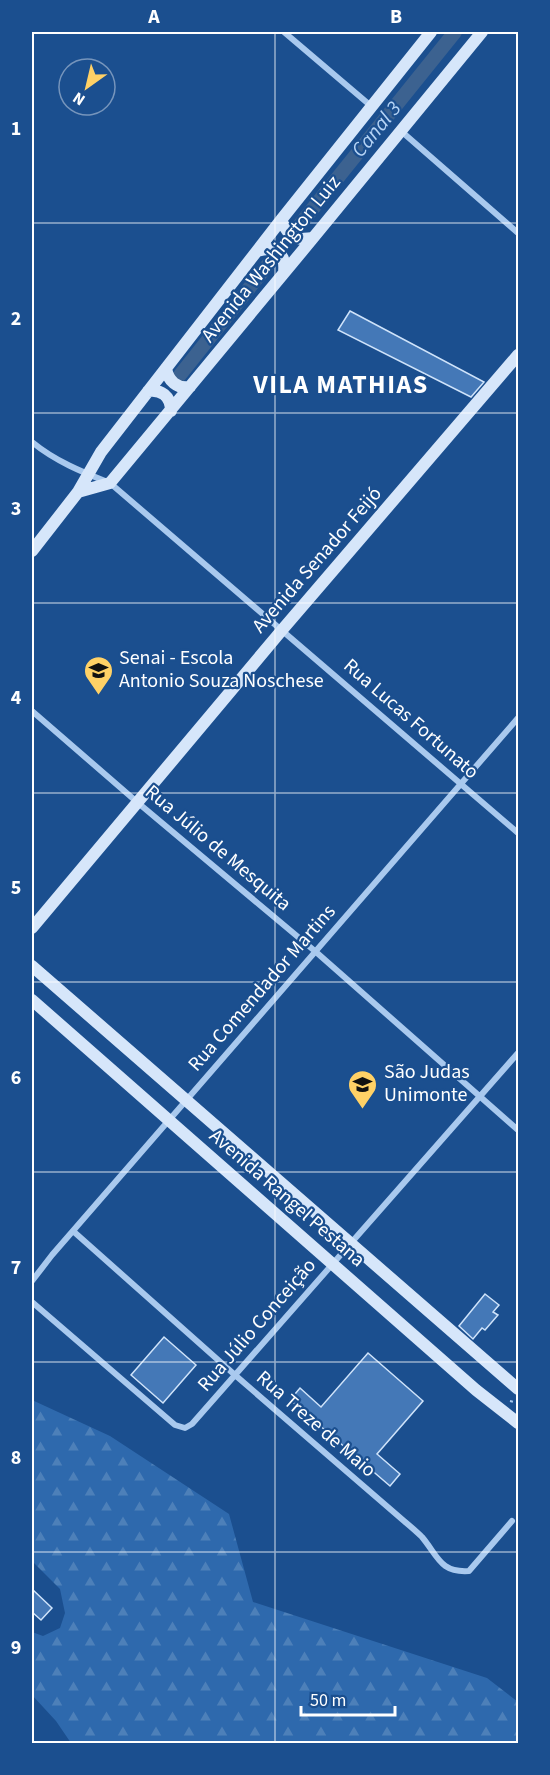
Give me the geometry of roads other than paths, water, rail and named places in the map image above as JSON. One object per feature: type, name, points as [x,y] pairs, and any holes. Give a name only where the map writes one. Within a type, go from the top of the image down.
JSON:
[{"type":"main road","name":"Avenida Washington Luiz","points":[[32,551],[78,492],[101,452],[147,392],[431,32]]},
{"type":"main road","name":"Avenida Washington Luiz","points":[[110,483],[482,32]]},
{"type":"main road","points":[[281,220],[286,231],[294,237],[302,240],[313,238]]},
{"type":"main road","points":[[257,251],[267,248],[276,250],[285,262],[284,273]]},
{"type":"main road","name":"Avenida Senador Feijó","points":[[32,928],[282,630],[519,355]]},
{"type":"main road","points":[[166,368],[168,377],[173,383],[181,387],[190,387]]},
{"type":"main road","points":[[147,392],[156,391],[164,394],[171,406],[171,411]]},
{"type":"main road","points":[[78,492],[110,483]]},
{"type":"main road","name":"Avenida Rangel Pestana","points":[[32,966],[519,1389]]},
{"type":"main road","name":"Avenida Rangel Pestana","points":[[32,1000],[485,1397],[519,1423]]},
{"type":"main road","points":[[485,1397],[519,1411]]},
{"type":"street","points":[[284,32],[371,106]]},
{"type":"street","points":[[401,131],[519,233]]},
{"type":"street","name":"Rua Lucas Fortunato","points":[[32,442],[50,456],[110,483],[519,833]]},
{"type":"street","name":"Rua Júlio de Mesquita","points":[[32,711],[316,952],[519,1130]]},
{"type":"street","name":"Rua Comendador Martins","points":[[32,1281],[38,1271],[519,718]]},
{"type":"street","name":"Rua Júlio Conceição","points":[[32,1302],[175,1425],[184,1428],[192,1424],[519,1053]]},
{"type":"street","name":"Rua Treze de Maio","points":[[73,1231],[422,1537],[443,1566],[456,1572],[469,1571],[512,1521]]},
{"type":"waterway","name":"Canal 3","points":[[298,227],[455,32]]},
{"type":"waterway","name":"Canal 3","points":[[180,375],[270,262]]},
{"type":"place","name":"Senai - Escola Antonio Souza Noschese","points":[[98,696]]},
{"type":"place","name":"São Judas Unimonte","points":[[363,1110]]},
{"type":"district","name":"VILA MATHIAS","points":[[341,384]]}]
